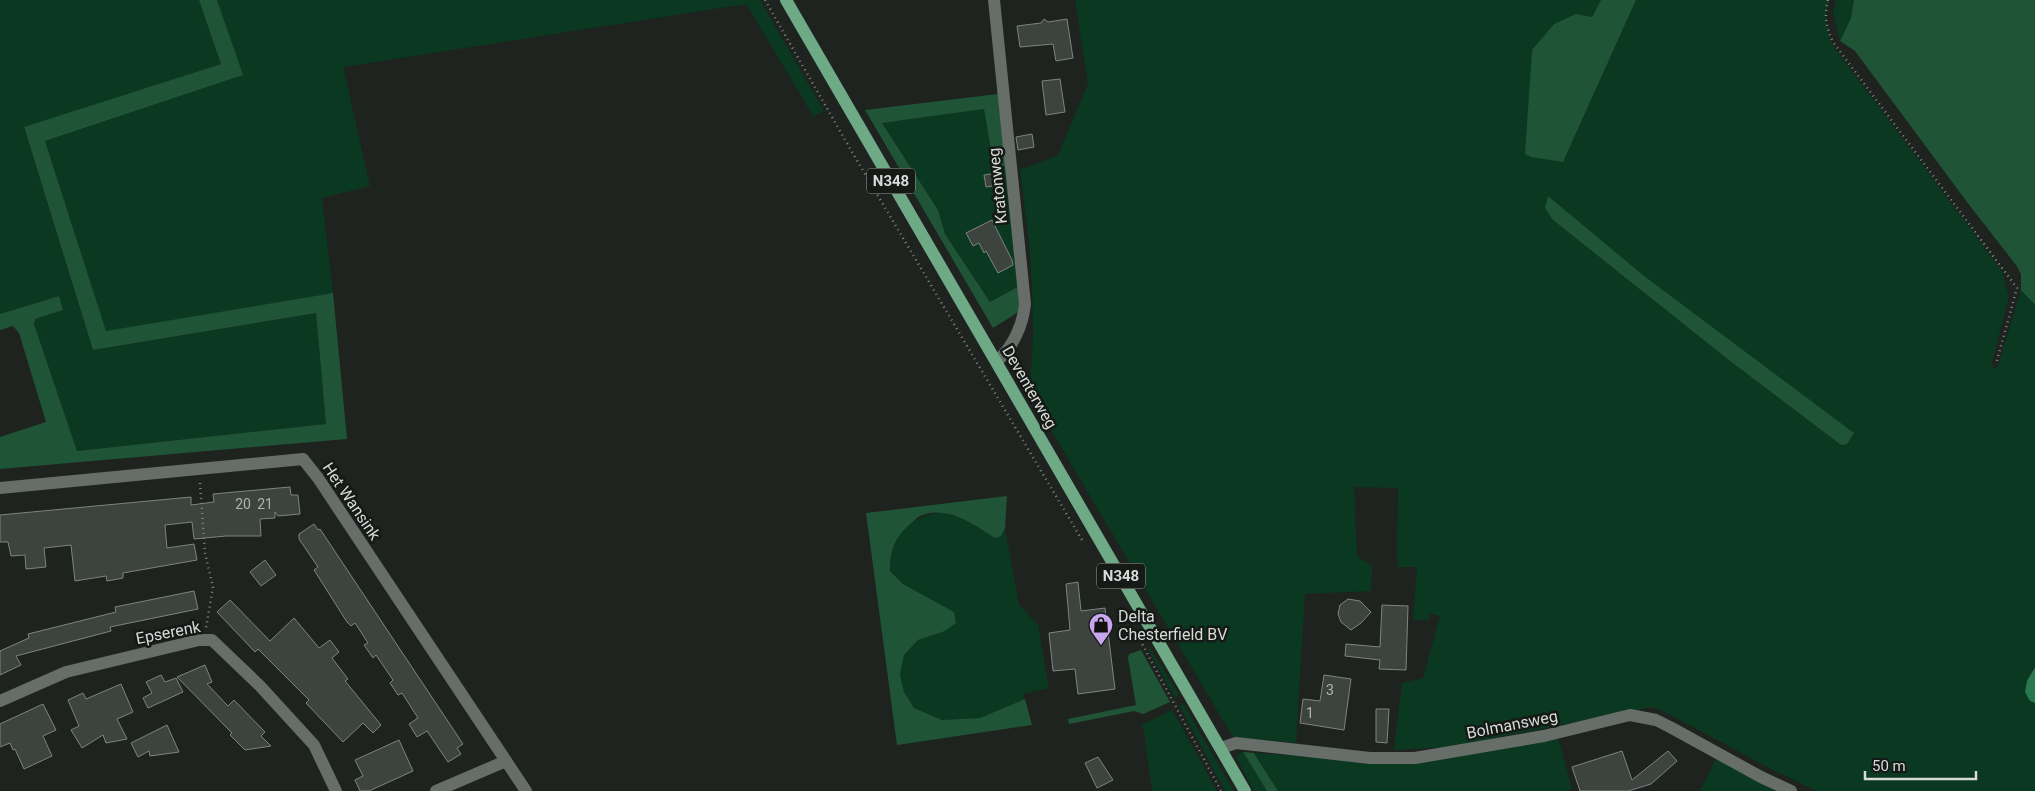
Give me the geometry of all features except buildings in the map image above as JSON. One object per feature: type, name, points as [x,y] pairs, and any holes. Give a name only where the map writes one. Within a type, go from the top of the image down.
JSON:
[{"type":"main road","name":"Deventerweg","points":[[786,0],[1245,791]]},
{"type":"street","name":"Kratonweg","points":[[994,0],[1025,304],[1024,314],[1016,336],[1010,347],[997,361]]},
{"type":"street","name":"Het Wansink","points":[[0,488],[303,458],[526,791]]},
{"type":"street","name":"Epserenk","points":[[0,701],[52,677],[79,668],[204,639],[217,643],[260,686],[314,745],[336,791]]},
{"type":"street","name":"Bolmansweg","points":[[1221,748],[1236,743],[1370,758],[1415,758],[1544,736],[1630,715],[1656,720],[1670,726],[1761,777],[1791,791]]},
{"type":"street","points":[[436,791],[506,761]]},
{"type":"path","name":"Deventerweg","points":[[765,0],[911,253],[1083,542]]},
{"type":"path","points":[[1828,0],[1826,27],[1832,42],[2017,288],[1996,364]]},
{"type":"path","points":[[199,468],[205,553],[213,587],[204,639]]},
{"type":"path","points":[[1138,637],[1222,791]]},
{"type":"shaded area","points":[[0,0],[199,0],[221,64],[24,128],[93,350],[316,313],[326,424],[77,451],[34,324],[35,319],[63,310],[59,296],[0,314]]},
{"type":"shaded area","points":[[199,0],[217,0],[243,75],[45,141],[106,331],[333,293],[347,439],[0,469],[0,437],[46,422],[19,333],[13,326],[0,330],[0,314],[59,296],[63,310],[35,319],[34,324],[77,451],[326,424],[316,313],[93,350],[24,127],[221,64]]},
{"type":"shaded area","points":[[217,0],[760,0],[824,111],[813,116],[746,4],[343,67],[370,186],[322,198],[333,293],[106,332],[45,141],[242,75]]},
{"type":"shaded area","points":[[1075,0],[1601,0],[1592,17],[1532,50],[1530,90],[1563,162],[1636,0],[1829,0],[1826,23],[1833,46],[2002,271],[2009,297],[1991,366],[1997,369],[2021,290],[2035,305],[2035,667],[2032,669],[2030,701],[2035,703],[2035,791],[1817,791],[1771,769],[1663,711],[1651,707],[1449,747],[1394,750],[1402,683],[1423,678],[1440,616],[1430,613],[1429,620],[1413,620],[1417,567],[1397,567],[1398,488],[1354,487],[1357,556],[1372,566],[1371,591],[1305,594],[1296,743],[1233,737],[1032,398],[1030,389],[1033,335],[1032,285],[1029,241],[1020,170],[1058,155],[1088,84]],"holes":[[[1548,196],[1841,445],[1730,361],[1553,220]]]},
{"type":"shaded area","points":[[1601,0],[1636,0],[1563,162],[1531,157],[1525,154],[1532,50],[1554,24],[1576,14],[1592,17]]},
{"type":"shaded area","points":[[1836,0],[1854,0],[1851,18],[1840,41],[1833,13]]},
{"type":"shaded area","points":[[1854,0],[2035,0],[2035,305],[2021,290],[2021,274],[2016,265],[1855,51],[1840,41],[1851,18]]},
{"type":"shaded area","points":[[998,94],[1006,166],[994,167],[984,109],[882,123],[938,210],[945,234],[990,302],[1021,285],[1023,309],[993,328],[865,110]]},
{"type":"shaded area","points":[[984,109],[994,167],[1006,166],[1021,285],[990,302],[945,234],[938,210],[882,123]]},
{"type":"shaded area","points":[[1548,196],[1644,276],[1854,433],[1847,444],[1841,445],[1730,361],[1553,220],[1545,208]]},
{"type":"shaded area","points":[[1007,496],[1005,528],[1001,536],[995,538],[969,522],[950,514],[930,513],[917,518],[903,531],[896,541],[892,552],[890,571],[903,584],[954,612],[956,623],[945,631],[918,640],[904,655],[900,675],[904,692],[914,708],[942,720],[980,718],[1025,699],[1032,725],[897,745],[866,513]]},
{"type":"shaded area","points":[[939,512],[961,518],[995,538],[1001,536],[1005,528],[1019,605],[1038,625],[1049,688],[1023,694],[1025,699],[980,718],[942,720],[914,708],[904,692],[900,675],[904,655],[918,640],[945,631],[953,612],[903,584],[890,571],[893,548],[902,531],[917,520]]},
{"type":"shaded area","points":[[1150,648],[1179,695],[1175,698],[1148,649]]},
{"type":"shaded area","points":[[1141,650],[1170,702],[1143,714],[1134,711],[1069,724],[1068,719],[1136,705],[1128,658],[1129,654]]},
{"type":"shaded area","points":[[2035,667],[2035,703],[2030,701],[2025,692],[2027,681]]},
{"type":"shaded area","points":[[1179,705],[1184,705],[1234,791],[1225,791]]},
{"type":"shaded area","points":[[1172,710],[1217,791],[1152,791],[1144,732],[1141,725]]},
{"type":"shaded area","points":[[1558,737],[1572,789],[1568,791],[1278,791],[1255,753],[1393,763]]},
{"type":"shaded area","points":[[1243,752],[1267,791],[1254,791],[1237,759],[1237,755]]},
{"type":"shaded area","points":[[1243,752],[1254,753],[1278,791],[1267,791]]},
{"type":"shaded area","points":[[1716,758],[1775,786],[1775,791],[1700,791]]},
{"type":"place","name":"Delta Chesterfield BV","points":[[1101,646]]}]
